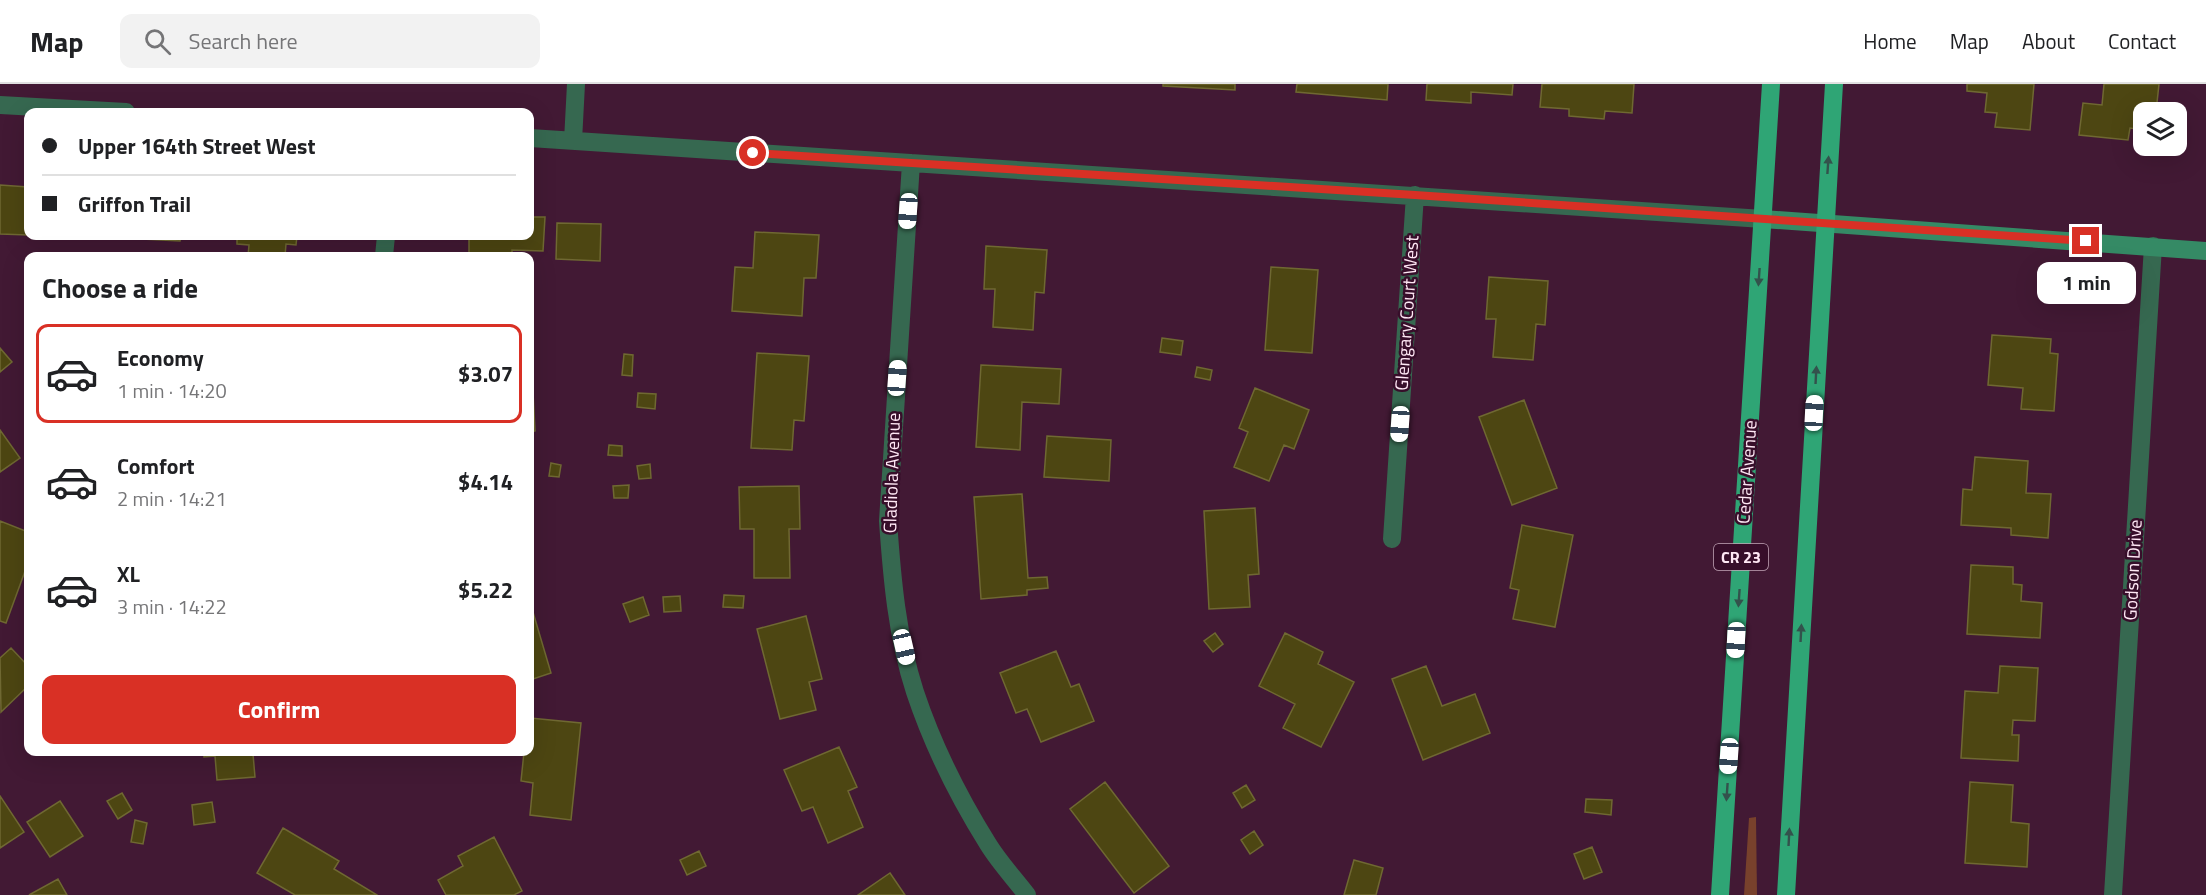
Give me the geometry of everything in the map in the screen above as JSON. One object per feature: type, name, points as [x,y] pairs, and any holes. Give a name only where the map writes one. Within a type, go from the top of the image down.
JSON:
[{"type":"main road","name":"Cedar Avenue","points":[[1720,895],[1771,84]]},
{"type":"main road","points":[[1786,895],[1834,84]]},
{"type":"street","points":[[573,141],[576,84]]},
{"type":"street","points":[[0,105],[54,108]]},
{"type":"street","points":[[534,138],[1415,195],[2206,251]]},
{"type":"street","name":"Gladiola Avenue","points":[[911,163],[888,521],[899,625],[915,691],[945,769],[989,846],[1028,895]]},
{"type":"street","name":"Glengary Court West","points":[[1392,539],[1415,195]]},
{"type":"street","name":"Godson Drive","points":[[2113,895],[2153,246]]},
{"type":"shaded area","points":[[1756,817],[1757,895],[1744,895],[1749,818]]},
{"type":"building","points":[[1163,84],[1235,84],[1235,90],[1163,86]]},
{"type":"building","points":[[1297,84],[1388,84],[1387,100],[1296,92]]},
{"type":"building","points":[[1427,84],[1513,84],[1512,95],[1471,92],[1471,103],[1426,100]]},
{"type":"building","points":[[1542,84],[1634,84],[1632,113],[1605,111],[1604,119],[1569,116],[1569,109],[1540,107]]},
{"type":"building","points":[[1967,84],[2034,84],[2030,130],[1995,127],[1997,113],[1985,112],[1987,93],[1967,91]]},
{"type":"building","points":[[2104,84],[2159,84],[2157,102],[2133,102],[2133,128],[2130,128],[2128,140],[2079,135],[2083,103],[2102,105]]},
{"type":"building","points":[[0,185],[24,187],[24,235],[0,234]]},
{"type":"building","points":[[534,217],[545,217],[543,251],[469,252],[469,240],[534,240]]},
{"type":"building","points":[[557,223],[601,224],[600,261],[556,259]]},
{"type":"building","points":[[755,232],[819,235],[816,278],[804,278],[802,316],[732,311],[735,267],[753,268]]},
{"type":"building","points":[[237,240],[297,240],[296,245],[286,244],[285,252],[248,252],[249,245],[237,244]]},
{"type":"building","points":[[986,246],[1047,250],[1044,293],[1035,292],[1033,330],[993,327],[995,289],[984,289]]},
{"type":"building","points":[[1271,267],[1318,270],[1312,353],[1265,350]]},
{"type":"building","points":[[1489,277],[1548,281],[1545,325],[1536,324],[1533,360],[1493,357],[1496,319],[1486,319]]},
{"type":"building","points":[[1992,335],[2051,339],[2050,353],[2058,354],[2054,411],[2021,409],[2023,388],[1988,385]]},
{"type":"building","points":[[1162,338],[1183,341],[1181,355],[1160,352]]},
{"type":"building","points":[[0,348],[12,362],[0,372]]},
{"type":"building","points":[[757,353],[809,356],[804,421],[794,420],[792,450],[751,448]]},
{"type":"building","points":[[624,354],[633,355],[632,376],[622,375]]},
{"type":"building","points":[[981,365],[1061,369],[1059,404],[1022,402],[1020,450],[976,447]]},
{"type":"building","points":[[1197,367],[1212,370],[1210,380],[1195,377]]},
{"type":"building","points":[[1255,388],[1309,410],[1294,449],[1284,445],[1269,481],[1234,467],[1248,432],[1239,428]]},
{"type":"building","points":[[638,393],[656,394],[655,409],[637,407]]},
{"type":"building","points":[[1524,400],[1557,488],[1512,505],[1479,417]]},
{"type":"building","points":[[0,430],[20,458],[0,472]]},
{"type":"building","points":[[1047,436],[1111,440],[1109,481],[1044,477]]},
{"type":"building","points":[[609,445],[622,446],[622,456],[608,455]]},
{"type":"building","points":[[1975,457],[2028,461],[2026,493],[2051,494],[2048,538],[2011,535],[2011,528],[1961,525],[1963,489],[1972,490]]},
{"type":"building","points":[[551,463],[561,465],[559,477],[549,476]]},
{"type":"building","points":[[650,464],[651,478],[639,479],[637,466]]},
{"type":"building","points":[[629,485],[628,498],[614,498],[613,486]]},
{"type":"building","points":[[799,486],[800,529],[789,529],[790,578],[754,578],[754,529],[740,529],[739,487]]},
{"type":"building","points":[[1022,494],[1028,578],[1047,577],[1048,588],[1027,590],[1027,595],[981,599],[974,497]]},
{"type":"building","points":[[1255,508],[1259,574],[1248,575],[1250,607],[1209,609],[1204,511]]},
{"type":"building","points":[[0,521],[24,530],[24,574],[6,623],[0,621]]},
{"type":"building","points":[[1522,525],[1573,535],[1555,627],[1513,619],[1519,590],[1510,588]]},
{"type":"building","points":[[1971,565],[2013,567],[2013,584],[2022,585],[2021,601],[2042,603],[2040,638],[1967,634]]},
{"type":"building","points":[[724,595],[744,596],[743,608],[723,607]]},
{"type":"building","points":[[680,596],[681,611],[664,612],[663,597]]},
{"type":"building","points":[[643,597],[649,615],[630,622],[623,604]]},
{"type":"building","points":[[534,616],[551,673],[534,679]]},
{"type":"building","points":[[806,616],[822,679],[809,682],[816,710],[780,719],[757,629]]},
{"type":"building","points":[[1215,633],[1223,644],[1213,652],[1204,641]]},
{"type":"building","points":[[1285,633],[1323,652],[1318,664],[1354,682],[1321,747],[1283,728],[1295,704],[1259,686]]},
{"type":"building","points":[[11,648],[24,662],[24,690],[1,712],[0,658]]},
{"type":"building","points":[[1056,651],[1071,687],[1079,684],[1094,721],[1041,742],[1027,709],[1016,713],[1000,673]]},
{"type":"building","points":[[1426,666],[1442,706],[1475,694],[1490,733],[1423,760],[1392,679]]},
{"type":"building","points":[[2000,666],[2038,668],[2035,721],[2013,720],[2012,735],[2019,735],[2018,761],[1961,758],[1965,691],[1998,693]]},
{"type":"building","points":[[534,718],[581,723],[571,820],[530,815],[533,783],[521,781],[524,756],[534,756]]},
{"type":"building","points":[[839,747],[857,787],[848,791],[863,827],[828,843],[813,807],[802,811],[784,770]]},
{"type":"building","points":[[215,756],[253,756],[255,777],[217,780]]},
{"type":"building","points":[[1105,782],[1169,866],[1134,893],[1070,809]]},
{"type":"building","points":[[1970,782],[2013,785],[2011,822],[2029,824],[2027,867],[1965,863]]},
{"type":"building","points":[[1246,785],[1255,800],[1242,808],[1233,793]]},
{"type":"building","points":[[122,793],[132,810],[118,819],[107,801]]},
{"type":"building","points":[[0,796],[24,832],[0,848]]},
{"type":"building","points":[[1586,799],[1612,800],[1611,815],[1585,812]]},
{"type":"building","points":[[60,801],[83,836],[50,857],[27,822]]},
{"type":"building","points":[[212,802],[215,822],[194,825],[192,805]]},
{"type":"building","points":[[135,820],[147,823],[143,844],[131,842]]},
{"type":"building","points":[[283,828],[339,861],[334,869],[377,895],[295,895],[257,873]]},
{"type":"building","points":[[1254,831],[1263,845],[1250,854],[1241,840]]},
{"type":"building","points":[[494,837],[522,891],[514,895],[446,895],[438,880],[463,866],[458,856]]},
{"type":"building","points":[[1592,847],[1602,872],[1584,879],[1574,854]]},
{"type":"building","points":[[699,851],[706,866],[687,875],[680,860]]},
{"type":"building","points":[[1354,860],[1383,868],[1376,895],[1344,895]]},
{"type":"building","points":[[890,873],[905,895],[858,895]]},
{"type":"building","points":[[58,879],[67,895],[29,895]]},
{"type":"route","points":[[753,153],[2086,241]]}]
